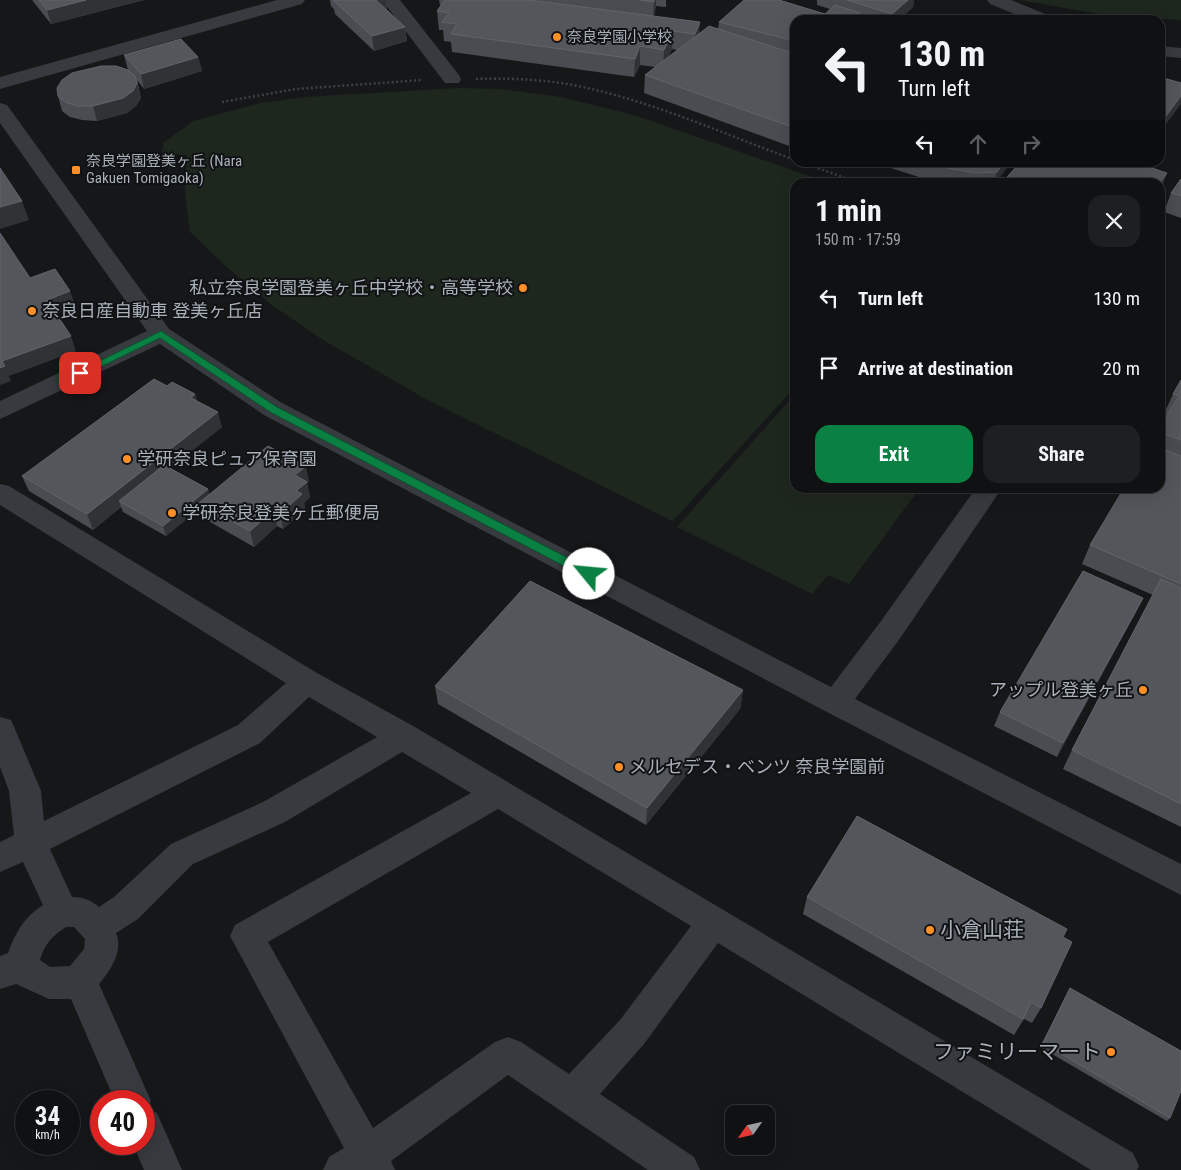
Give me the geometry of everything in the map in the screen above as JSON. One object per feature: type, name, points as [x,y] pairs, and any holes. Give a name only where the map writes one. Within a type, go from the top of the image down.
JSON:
[{"type":"street","points":[[0,83],[296,0]]},
{"type":"street","points":[[391,0],[452,79]]},
{"type":"street","points":[[996,0],[1032,15]]},
{"type":"street","points":[[1165,51],[1181,53]]},
{"type":"street","points":[[0,110],[161,334],[273,409],[835,703],[1181,880]]},
{"type":"street","points":[[0,411],[161,334]]},
{"type":"street","points":[[0,493],[307,681],[404,736],[1120,1166],[1118,1170]]},
{"type":"street","points":[[835,703],[890,629],[985,493]]},
{"type":"street","points":[[0,858],[249,734],[307,681]]},
{"type":"street","points":[[0,729],[25,791],[32,843],[62,912]]},
{"type":"street","points":[[98,927],[126,908],[182,854],[274,812],[404,736]]},
{"type":"street","points":[[498,793],[247,936],[362,1165],[508,1054],[681,1170]]},
{"type":"street","points":[[62,912],[81,912],[98,927],[102,948],[98,961],[80,980],[61,986],[42,982],[11,970],[43,921],[62,912]]},
{"type":"street","points":[[573,1097],[632,1032],[713,923]]},
{"type":"street","points":[[80,980],[128,1090]]},
{"type":"street","points":[[155,1151],[163,1170]]},
{"type":"path","points":[[222,102],[258,93],[302,88],[452,79],[512,78],[577,86],[634,102],[790,158]]},
{"type":"path","points":[[815,167],[845,178]]},
{"type":"shaded area","points":[[1019,0],[1181,0],[1181,20],[1165,19],[1165,15],[1104,15]]},
{"type":"shaded area","name":"私立奈良学園登美ヶ丘中学校・高等学校","points":[[458,88],[500,89],[561,97],[634,115],[815,178],[790,178],[790,392],[673,521],[426,399],[323,340],[272,305],[230,270],[190,232],[185,195],[187,155],[162,154],[163,143],[193,121],[261,103],[305,97]]},
{"type":"shaded area","points":[[790,400],[790,493],[916,493],[849,584],[828,575],[812,594],[677,527]]},
{"type":"building","points":[[39,0],[86,0],[47,10]]},
{"type":"building","points":[[333,0],[376,0],[405,27],[372,36]]},
{"type":"building","points":[[445,0],[528,0],[700,22],[695,34],[673,31],[664,50],[640,46],[635,59],[451,34],[457,24],[442,22],[449,13],[437,11]]},
{"type":"building","points":[[744,0],[779,0],[825,14],[835,5],[860,13],[857,15],[790,15],[790,40],[719,22]]},
{"type":"building","points":[[847,0],[908,0],[892,14]]},
{"type":"building","points":[[709,26],[790,52],[790,126],[645,75]]},
{"type":"building","points":[[181,39],[198,57],[141,74],[124,55]]},
{"type":"building","points":[[101,66],[116,66],[128,70],[135,76],[137,83],[133,91],[123,98],[93,106],[77,106],[65,102],[58,96],[57,88],[62,80],[72,73]]},
{"type":"building","points":[[1165,78],[1181,83],[1181,96],[1165,117]]},
{"type":"building","points":[[942,167],[1000,167],[997,172],[975,173]]},
{"type":"building","points":[[1016,167],[1149,167],[1167,173],[1164,178],[1006,178]]},
{"type":"building","points":[[0,168],[22,201],[0,207]]},
{"type":"building","points":[[1181,179],[1181,196],[1171,193]]},
{"type":"building","name":"奈良日産自動車 登美ヶ丘店","points":[[0,233],[30,278],[55,269],[70,291],[47,300],[71,336],[2,361],[5,366],[0,368]]},
{"type":"building","name":"学研奈良ピュア保育園","points":[[154,379],[167,386],[172,382],[195,394],[191,398],[218,412],[87,514],[22,476]]},
{"type":"building","points":[[1181,380],[1181,440],[1165,434],[1165,419],[1179,396],[1173,394]]},
{"type":"building","points":[[268,446],[306,466],[295,475],[307,482],[296,491],[302,494],[280,514],[274,510],[250,531],[199,503]]},
{"type":"building","points":[[1165,450],[1181,456],[1181,584],[1090,545],[1121,493],[1165,493]]},
{"type":"building","points":[[164,465],[208,489],[163,526],[119,501]]},
{"type":"building","points":[[1083,571],[1143,598],[1063,743],[1000,712]]},
{"type":"building","name":"アップル登美ヶ丘","points":[[1161,579],[1181,588],[1181,804],[1072,750]]},
{"type":"building","name":"メルセデス・ベンツ 奈良学園前","points":[[530,581],[743,690],[647,808],[435,686]]},
{"type":"building","name":"小倉山荘","points":[[857,816],[1067,929],[1063,937],[1072,942],[1041,1008],[1031,1002],[1023,1019],[807,897]]},
{"type":"building","name":"ファミリーマート","points":[[1070,988],[1181,1051],[1181,1091],[1170,1118],[1043,1043]]},
{"type":"place","name":"奈良学園小学校","points":[[557,37]]},
{"type":"place","name":"奈良学園登美ヶ丘 (Nara Gakuen Tomigaoka)","points":[[76,170]]},
{"type":"place","name":"私立奈良学園登美ヶ丘中学校・高等学校","points":[[523,288]]},
{"type":"place","name":"奈良日産自動車 登美ヶ丘店","points":[[32,311]]},
{"type":"place","name":"学研奈良ピュア保育園","points":[[127,459]]},
{"type":"place","name":"学研奈良登美ヶ丘郵便局","points":[[172,513]]},
{"type":"place","name":"アップル登美ヶ丘","points":[[1143,690]]},
{"type":"place","name":"メルセデス・ベンツ 奈良学園前","points":[[619,767]]},
{"type":"place","name":"小倉山荘","points":[[930,930]]},
{"type":"place","name":"ファミリーマート","points":[[1111,1052]]},
{"type":"route","points":[[80,373],[161,334],[273,409],[589,574]]}]
